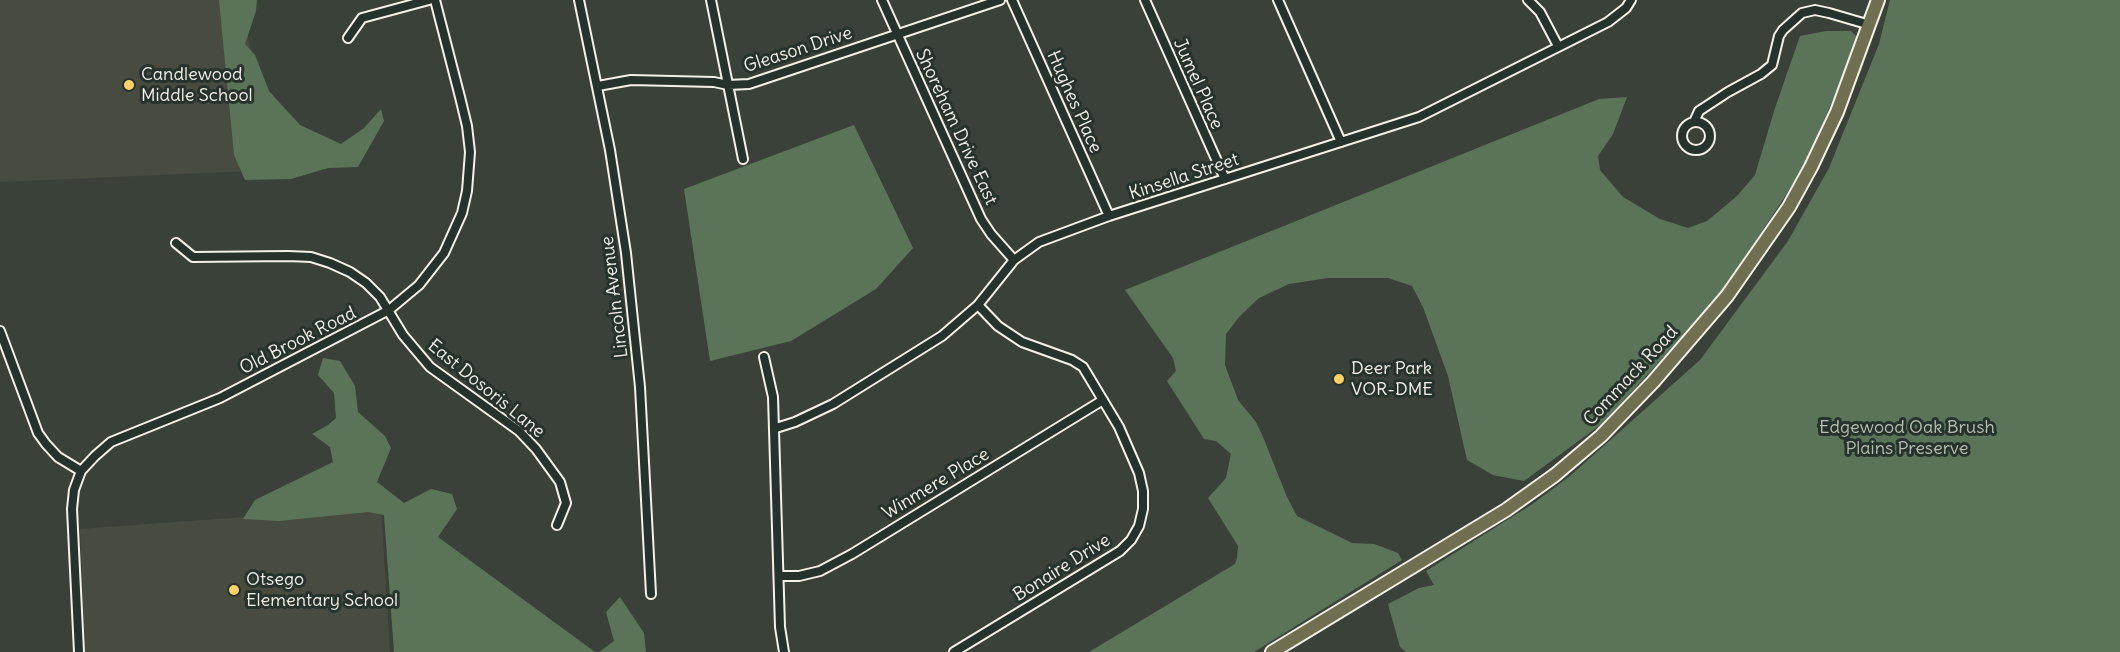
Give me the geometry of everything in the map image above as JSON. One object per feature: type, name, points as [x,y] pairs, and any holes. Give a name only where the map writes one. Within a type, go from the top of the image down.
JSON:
[{"type":"main road","name":"Commack Road","points":[[1272,652],[1506,510],[1555,475],[1601,436],[1653,382],[1727,296],[1789,207],[1812,167],[1837,112],[1878,0]]},
{"type":"street","points":[[348,38],[362,18],[429,0]]},
{"type":"street","name":"Old Brook Road","points":[[79,652],[72,509],[74,490],[81,471],[111,442],[220,398],[389,310],[419,285],[444,253],[455,233],[467,191],[470,152],[467,126],[435,0]]},
{"type":"street","name":"Lincoln Avenue","points":[[579,0],[598,86],[626,253],[640,387],[651,594]]},
{"type":"street","points":[[711,0],[743,159]]},
{"type":"street","name":"Shoreham Drive East","points":[[882,0],[981,219],[1014,260]]},
{"type":"street","name":"Gleason Drive","points":[[598,86],[631,80],[749,84],[1000,0]]},
{"type":"street","name":"Hughes Place","points":[[1012,0],[1109,216]]},
{"type":"street","name":"Jumel Place","points":[[1144,0],[1225,179]]},
{"type":"street","points":[[1278,0],[1341,142]]},
{"type":"street","points":[[1528,0],[1540,12],[1558,46]]},
{"type":"street","name":"Kinsella Street","points":[[776,428],[795,423],[833,404],[942,336],[978,305],[1014,260],[1039,242],[1109,216],[1419,117],[1608,22],[1626,8],[1631,0]]},
{"type":"street","points":[[1694,122],[1699,111],[1772,65],[1779,36],[1802,13],[1815,10],[1870,25]]},
{"type":"street","name":"East Dosoris Lane","points":[[176,243],[193,257],[311,257],[350,272],[366,283],[380,297],[403,335],[430,367],[519,430],[536,448],[560,482],[566,503],[557,525]]},
{"type":"street","name":"Bonaire Drive","points":[[954,652],[1120,551],[1131,540],[1143,509],[1143,491],[1131,454],[1119,427],[1083,367],[1072,360],[1022,342],[998,326],[978,305]]},
{"type":"street","points":[[0,331],[38,433],[58,457],[81,471]]},
{"type":"street","points":[[764,357],[773,397],[776,428],[780,627],[784,652]]},
{"type":"street","name":"Winmere Place","points":[[779,576],[799,576],[820,571],[852,554],[1103,400]]},
{"type":"shaded area","name":"Candlewood Middle School","points":[[0,0],[241,0],[273,170],[0,182]]},
{"type":"shaded area","name":"Otsego Elementary School","points":[[381,507],[390,652],[85,652],[80,529]]},
{"type":"green space","points":[[219,0],[257,0],[256,11],[245,44],[255,55],[269,91],[300,125],[341,144],[364,128],[381,109],[384,121],[358,167],[328,168],[291,179],[245,180],[234,155]]},
{"type":"green space","name":"Edgewood Oak Brush Plains Preserve","points":[[1890,0],[2120,0],[2120,652],[1406,652],[1400,647],[1388,604],[1419,588],[1434,585],[1426,571],[1531,505],[1570,476],[1700,360],[1788,241],[1829,168],[1879,44]]},
{"type":"green space","points":[[1826,31],[1851,31],[1859,39],[1803,169],[1719,297],[1603,423],[1524,481],[1493,475],[1467,460],[1448,376],[1423,307],[1412,286],[1388,278],[1328,278],[1289,284],[1259,298],[1239,317],[1226,334],[1225,365],[1238,400],[1256,422],[1297,516],[1352,543],[1374,544],[1398,553],[1402,560],[1254,652],[1089,652],[1235,564],[1237,558],[1238,546],[1208,498],[1226,478],[1231,454],[1216,441],[1204,439],[1167,381],[1176,371],[1173,358],[1125,290],[1599,99],[1627,97],[1613,134],[1598,156],[1600,170],[1623,197],[1660,219],[1688,228],[1707,221],[1737,196],[1755,175],[1800,36]]},
{"type":"green space","points":[[854,125],[913,248],[876,289],[791,341],[710,361],[684,189]]},
{"type":"green space","points":[[323,358],[340,361],[355,386],[358,412],[385,436],[391,448],[377,482],[404,503],[431,489],[452,494],[457,509],[438,537],[595,652],[394,652],[384,515],[368,512],[279,521],[243,519],[255,500],[333,462],[330,447],[312,434],[336,418],[334,393],[318,375]]},
{"type":"green space","points":[[620,597],[644,633],[646,652],[599,652],[614,641],[606,612]]},
{"type":"place","name":"Candlewood Middle School","points":[[129,85]]},
{"type":"place","name":"Deer Park VOR-DME","points":[[1339,379]]},
{"type":"place","name":"Otsego Elementary School","points":[[234,590]]}]
